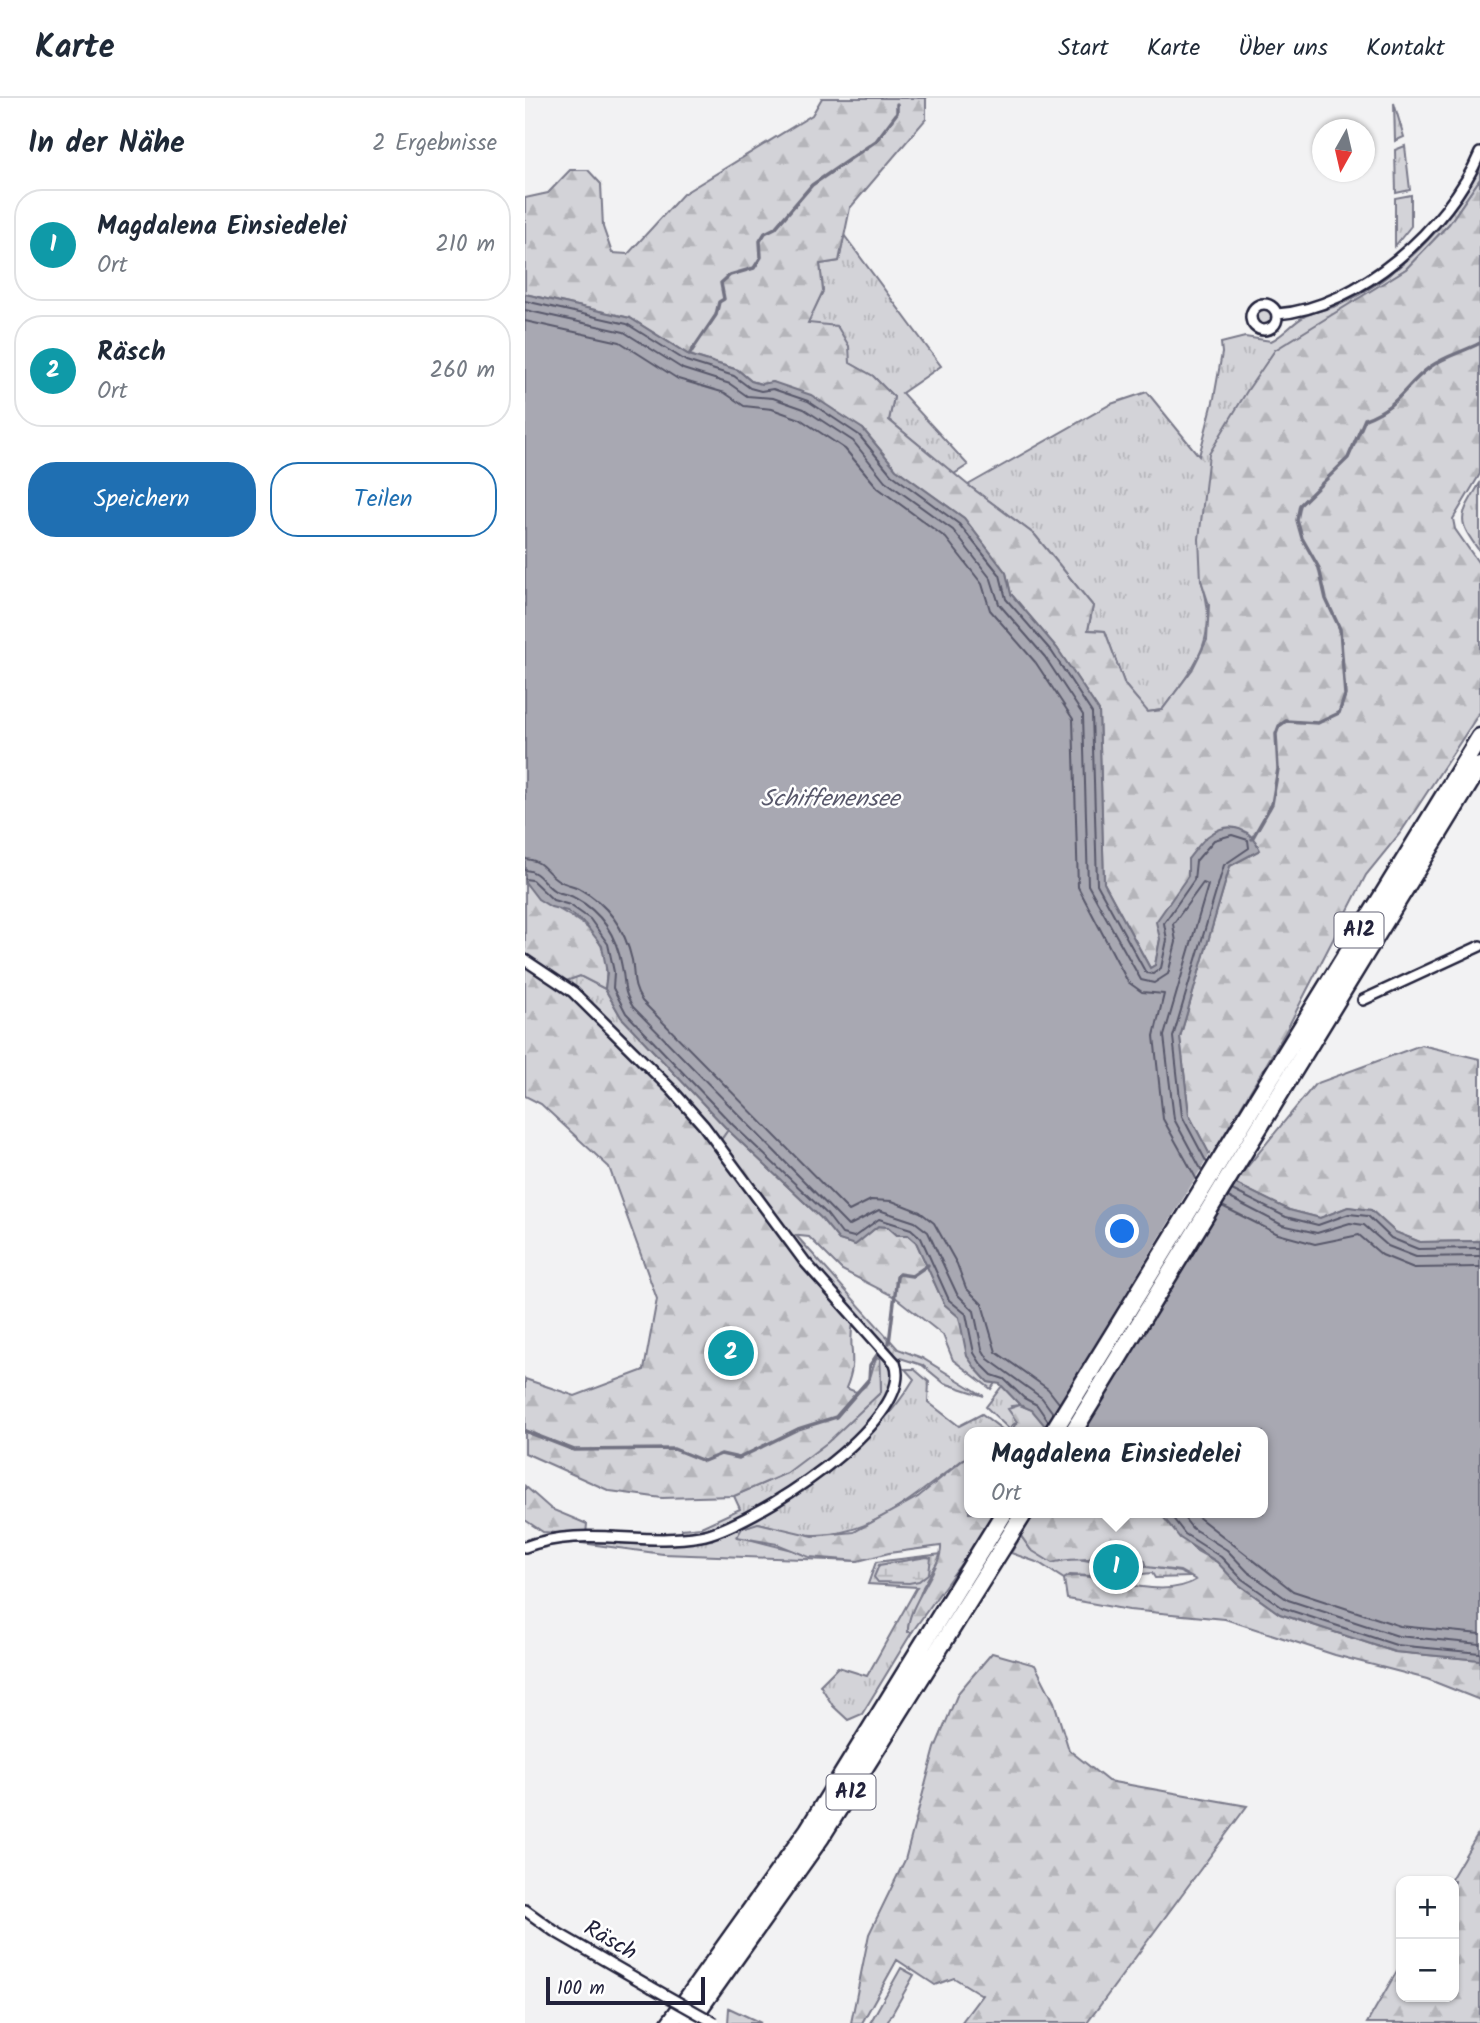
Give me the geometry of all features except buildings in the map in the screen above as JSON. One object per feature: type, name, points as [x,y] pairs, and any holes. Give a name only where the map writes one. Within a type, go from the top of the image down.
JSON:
[{"type":"highway","name":"A12","points":[[1056,1427],[1480,737]]},
{"type":"highway","name":"A12","points":[[1076,1427],[1480,765]]},
{"type":"highway","name":"A12","points":[[670,2023],[744,1924],[814,1820],[1001,1518]]},
{"type":"highway","name":"A12","points":[[689,2023],[815,1847],[1021,1518]]},
{"type":"street","points":[[1277,314],[1295,312],[1337,298],[1391,265],[1444,210],[1480,153]]},
{"type":"street","points":[[1363,1000],[1480,946]]},
{"type":"street","points":[[525,960],[573,992],[672,1090],[704,1126],[805,1262],[895,1363],[899,1372],[895,1392],[878,1419],[854,1444],[810,1480],[712,1533],[649,1541],[562,1536],[525,1547]]},
{"type":"street","name":"Räsch","points":[[525,1910],[554,1931],[715,2023]]},
{"type":"green space","points":[[822,98],[926,98],[926,119],[850,208],[839,261],[820,264],[823,291],[808,323],[837,326],[849,346],[850,363],[873,376],[894,397],[889,420],[968,485],[1035,535],[1093,606],[1088,630],[1105,631],[1125,685],[1148,712],[1162,710],[1192,670],[1207,640],[1209,605],[1201,580],[1199,539],[1209,454],[1247,391],[1275,350],[1406,269],[1449,224],[1480,179],[1480,474],[1453,519],[1455,529],[1480,565],[1480,712],[1401,832],[1366,875],[1285,1033],[1211,1157],[1189,1115],[1180,1037],[1230,866],[1259,850],[1188,876],[1160,939],[1155,965],[1150,968],[1104,883],[1099,711],[1057,648],[1011,594],[1006,573],[964,518],[896,469],[863,429],[773,382],[761,384],[751,381],[738,370],[689,355],[630,318],[525,294],[525,198],[548,193],[570,170],[588,170],[601,184],[603,227],[612,253],[628,254],[683,194],[812,115]]},
{"type":"green space","points":[[1394,103],[1404,137],[1395,141]]},
{"type":"green space","points":[[1405,146],[1410,190],[1396,193],[1395,150]]},
{"type":"green space","points":[[1480,167],[1480,179],[1449,224],[1406,269],[1343,309],[1201,580],[1208,618],[1206,635],[1194,665],[1162,710],[1147,712],[1125,685],[1105,631],[1088,630],[1093,606],[1035,535],[968,485],[1111,404],[1147,392],[1199,456],[1214,398],[1222,353],[1221,343],[1245,337],[1271,341],[1305,316],[1341,304],[1383,279],[1403,264],[1439,228]]},
{"type":"green space","points":[[1411,195],[1411,226],[1395,246],[1395,198]]},
{"type":"green space","points":[[844,235],[941,366],[902,393],[968,465],[954,474],[889,420],[894,397],[873,376],[850,363],[807,323],[823,291],[820,264],[839,261]]},
{"type":"green space","points":[[1261,308],[1267,308],[1272,316],[1270,322],[1261,324],[1256,319],[1256,313]]},
{"type":"green space","points":[[1480,483],[1480,552],[1467,532],[1463,518]]},
{"type":"green space","points":[[525,882],[593,934],[602,947],[606,965],[605,989],[580,976],[566,981],[525,955]]},
{"type":"green space","points":[[525,965],[570,993],[669,1092],[707,1138],[805,1271],[853,1323],[852,1369],[846,1388],[856,1392],[867,1384],[880,1353],[881,1392],[828,1442],[787,1473],[734,1496],[662,1498],[610,1491],[525,1453],[525,1379],[575,1396],[644,1370],[657,1299],[609,1167],[541,1104],[525,1096]]},
{"type":"green space","points":[[580,976],[605,989],[621,1017],[728,1130],[721,1140],[676,1088],[566,981]]},
{"type":"green space","points":[[1421,1045],[1480,1059],[1480,1241],[1420,1242],[1395,1232],[1371,1210],[1348,1207],[1320,1218],[1289,1210],[1234,1183],[1315,1084]]},
{"type":"green space","points":[[728,1130],[821,1218],[839,1240],[855,1245],[878,1226],[888,1227],[897,1235],[908,1235],[916,1242],[944,1304],[959,1317],[976,1369],[988,1382],[995,1383],[991,1389],[953,1360],[943,1335],[895,1297],[842,1270],[809,1237],[790,1235],[721,1140]]},
{"type":"green space","points":[[794,1233],[898,1349],[922,1358],[984,1396],[944,1383],[922,1365],[897,1357],[811,1263],[790,1235]]},
{"type":"green space","points":[[880,1353],[892,1369],[893,1386],[868,1423],[848,1445],[823,1466],[766,1504],[709,1529],[682,1535],[682,1529],[701,1527],[740,1509],[734,1496],[787,1473],[881,1392]]},
{"type":"green space","points":[[905,1369],[914,1369],[929,1382],[928,1402],[959,1426],[982,1414],[999,1427],[964,1427],[964,1459],[898,1508],[860,1527],[839,1533],[809,1535],[758,1523],[737,1536],[782,1548],[858,1561],[663,1554],[559,1540],[653,1545],[712,1540],[719,1533],[802,1486],[852,1450],[896,1405],[914,1379]]},
{"type":"green space","points":[[1002,1386],[1020,1405],[1011,1406],[1017,1422],[1007,1427],[986,1407]]},
{"type":"green space","points":[[1020,1405],[1032,1410],[1047,1427],[1014,1427],[1017,1422],[1008,1409]]},
{"type":"green space","points":[[964,1459],[964,1518],[1165,1518],[1195,1550],[1217,1562],[1238,1584],[1280,1614],[1395,1652],[1480,1660],[1480,1700],[1427,1679],[1335,1655],[1225,1619],[1129,1610],[1067,1599],[1064,1579],[1073,1576],[1161,1588],[1180,1587],[1196,1580],[1180,1571],[1147,1567],[1145,1561],[1138,1565],[1108,1555],[1052,1563],[1031,1550],[1021,1536],[993,1519],[912,1632],[908,1632],[909,1622],[936,1565],[941,1546],[889,1553],[858,1561],[809,1557],[777,1544],[737,1537],[742,1528],[758,1523],[813,1536],[854,1532],[918,1497]]},
{"type":"green space","points":[[525,1486],[551,1509],[587,1524],[586,1535],[543,1532],[525,1520]]},
{"type":"green space","points":[[1021,1536],[1031,1550],[1089,1561],[1108,1555],[1118,1556],[1138,1565],[1180,1572],[1191,1577],[1155,1578],[1152,1573],[1122,1576],[1092,1570],[1093,1576],[1070,1575],[1064,1579],[1039,1563],[1011,1553]]},
{"type":"green space","points":[[942,1554],[923,1587],[908,1628],[908,1632],[912,1632],[862,1714],[848,1720],[833,1706],[820,1685],[838,1667],[867,1676],[917,1587],[868,1584],[876,1562]]},
{"type":"green space","points":[[931,1558],[929,1573],[919,1581],[878,1582],[874,1577],[879,1565]]},
{"type":"green space","points":[[992,1653],[1035,1665],[1054,1702],[1069,1750],[1108,1781],[1247,1806],[1087,2023],[961,2023],[982,1995],[954,1978],[935,1985],[897,1960],[862,2023],[851,2023],[869,1934],[905,1860],[935,1748],[958,1693]]},
{"type":"green space","points":[[1480,1830],[1480,2023],[1367,2023],[1396,1973],[1396,2002],[1459,2002],[1459,1876],[1453,1876]]},
{"type":"green space","points":[[901,1968],[914,1975],[887,2023],[870,2023]]},
{"type":"green space","points":[[729,2008],[761,2023],[728,2023]]},
{"type":"water","name":"Schiffenensee","points":[[525,294],[630,318],[689,355],[738,370],[751,381],[761,384],[773,382],[811,395],[863,429],[896,469],[964,518],[1006,573],[1011,594],[1057,648],[1099,711],[1104,883],[1150,968],[1155,965],[1160,939],[1156,922],[1188,876],[1188,859],[1208,836],[1219,830],[1240,829],[1252,837],[1260,850],[1230,866],[1180,1037],[1189,1115],[1211,1157],[1234,1183],[1289,1210],[1320,1218],[1348,1207],[1371,1210],[1395,1232],[1420,1242],[1480,1241],[1480,1660],[1395,1652],[1280,1614],[1238,1584],[1217,1562],[1180,1538],[1164,1518],[1268,1518],[1268,1427],[1046,1427],[1032,1410],[1020,1405],[1000,1384],[988,1382],[967,1356],[959,1317],[944,1304],[916,1242],[908,1235],[897,1235],[888,1227],[878,1226],[855,1245],[839,1240],[821,1218],[728,1130],[621,1017],[605,989],[607,973],[602,946],[585,924],[567,911],[551,907],[538,899],[525,882]]},
{"type":"pier","points":[[1212,1151],[1238,1181],[1088,1427],[1045,1427]]},
{"type":"waterway","points":[[689,355],[716,315],[719,302],[724,299],[721,283],[730,275],[754,268],[761,257],[760,241],[765,233],[775,228],[812,185],[876,141],[897,113],[897,104]]},
{"type":"waterway","points":[[1252,839],[1272,804],[1278,769],[1276,734],[1279,726],[1286,721],[1318,723],[1339,713],[1345,695],[1340,629],[1326,599],[1319,568],[1302,538],[1297,520],[1300,505],[1348,458],[1365,419],[1394,402],[1421,374],[1436,363],[1480,343]]},
{"type":"waterway","points":[[889,1343],[897,1277],[899,1274],[912,1276],[928,1265]]},
{"type":"waterway","points":[[525,1431],[574,1450],[674,1449],[704,1461],[721,1454],[739,1458],[798,1429],[836,1417],[869,1379],[870,1365],[877,1355]]},
{"type":"place","name":"Räsch","points":[[731,1353]]},
{"type":"place","name":"Magdalena Einsiedelei","points":[[1116,1567]]}]
